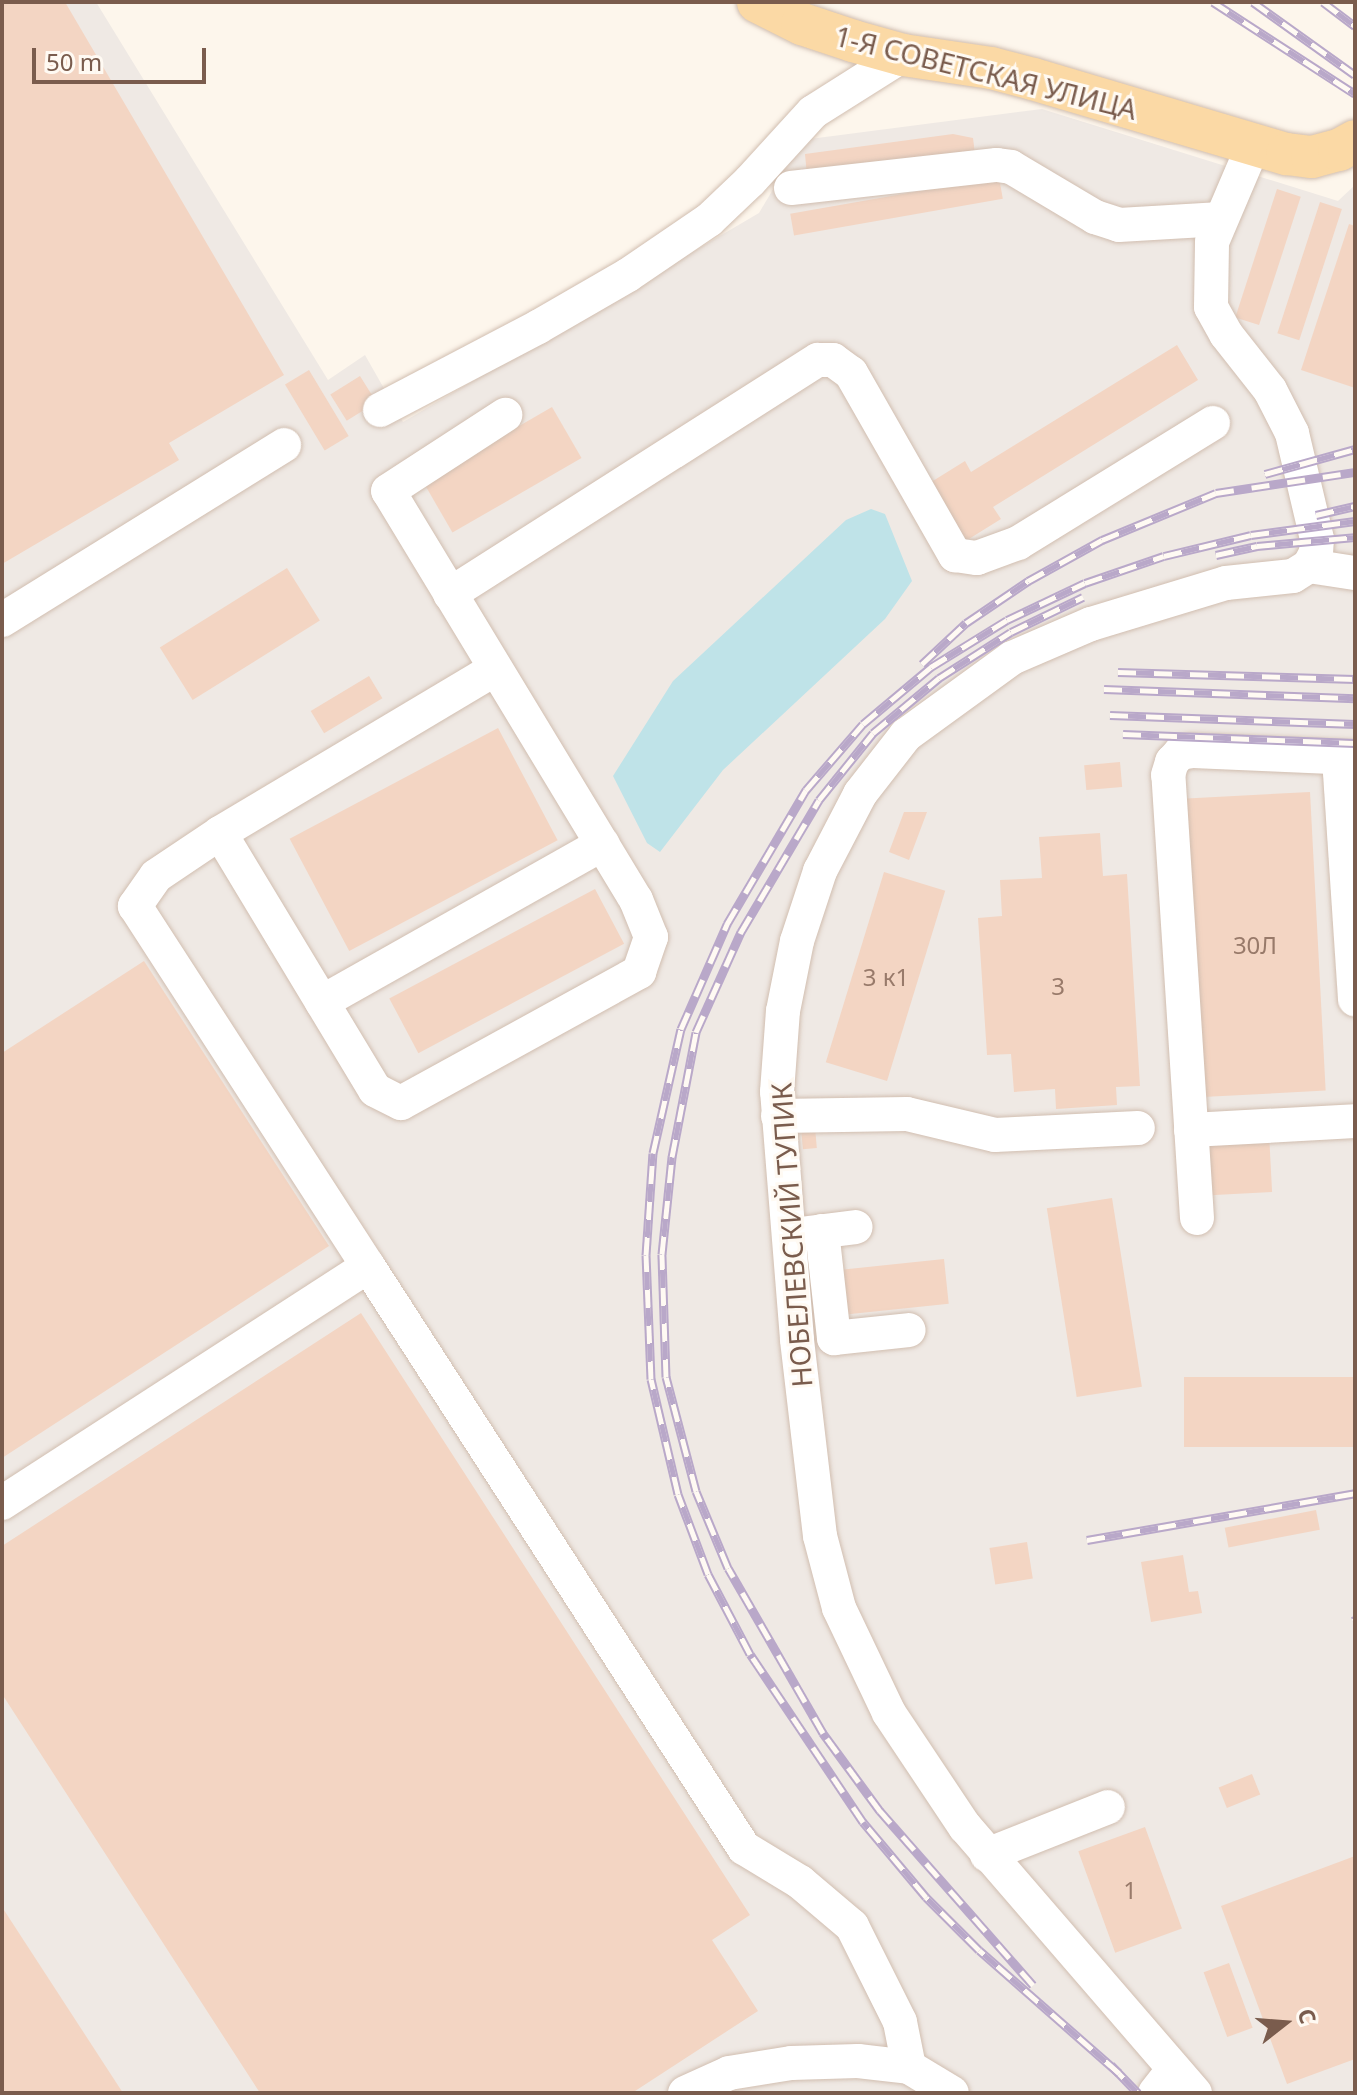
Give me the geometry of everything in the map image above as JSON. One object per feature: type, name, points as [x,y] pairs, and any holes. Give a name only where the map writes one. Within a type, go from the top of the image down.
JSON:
[{"type":"main road","name":"1-Я СОВЕТСКАЯ УЛИЦА","points":[[758,2],[802,24],[903,55],[991,68],[1253,146],[1312,157],[1339,150],[1355,141]]},
{"type":"street","points":[[380,410],[538,327],[651,260],[709,220],[750,181],[813,112],[903,55]]},
{"type":"street","points":[[1253,146],[1221,219],[1211,255],[1211,307],[1226,334],[1270,390],[1292,433],[1317,539],[1316,553],[1309,566],[1355,573]]},
{"type":"street","points":[[791,188],[997,165],[1011,167],[1095,217],[1119,225],[1221,219]]},
{"type":"street","points":[[450,594],[818,360],[833,360],[851,373],[955,555],[977,558],[1018,543],[1213,423]]},
{"type":"street","points":[[220,833],[375,1090],[401,1103],[639,972],[651,937],[636,900],[388,491],[505,415]]},
{"type":"street","points":[[2,620],[284,445]]},
{"type":"street","name":"НОБЕЛЕВСКИЙ ТУПИК","points":[[1174,2085],[987,1855],[889,1713],[839,1608],[820,1536],[788,1235],[778,1116],[783,1011],[797,941],[815,885],[860,794],[906,735],[1012,658],[1091,624],[1226,583],[1293,576],[1309,566]]},
{"type":"street","points":[[495,669],[220,833],[156,876],[135,906],[744,1848],[800,1882],[852,1926],[900,2022],[909,2067]]},
{"type":"street","points":[[1197,1218],[1168,775],[1172,762],[1180,753],[1347,758],[1355,999]]},
{"type":"street","points":[[322,1002],[497,919],[602,844]]},
{"type":"street","points":[[778,1116],[907,1114],[995,1135],[1050,1135],[1138,1128]]},
{"type":"street","points":[[1191,1130],[1355,1121]]},
{"type":"street","points":[[788,1235],[856,1227]]},
{"type":"street","points":[[822,1231],[834,1338],[909,1330]]},
{"type":"street","points":[[2,1503],[368,1266]]},
{"type":"street","points":[[987,1855],[1108,1807]]},
{"type":"street","points":[[685,2093],[729,2073],[791,2063],[858,2061],[909,2067],[952,2093]]},
{"type":"shaded area","points":[[2,2],[96,2],[328,380],[365,355],[403,422],[759,213],[802,140],[1042,109],[1338,201],[1355,185],[1355,2093],[2,2093]]},
{"type":"water","points":[[871,509],[885,514],[912,581],[885,619],[723,770],[660,852],[647,843],[613,776],[673,681],[846,520]]},
{"type":"building","points":[[2,2],[65,2],[284,375],[169,443],[179,460],[2,564]]},
{"type":"building","points":[[953,134],[973,138],[975,154],[807,176],[805,154]]},
{"type":"building","points":[[999,177],[1003,199],[794,235],[790,214]]},
{"type":"building","points":[[1277,189],[1301,197],[1259,325],[1235,317]]},
{"type":"building","points":[[1320,202],[1342,209],[1299,340],[1277,333]]},
{"type":"building","points":[[1349,224],[1355,226],[1355,388],[1301,370]]},
{"type":"building","points":[[1177,345],[1198,380],[993,507],[1001,519],[964,542],[928,484],[965,461],[971,472]]},
{"type":"building","points":[[309,370],[349,436],[325,450],[285,384]]},
{"type":"building","points":[[360,376],[376,402],[347,421],[330,395]]},
{"type":"building","points":[[552,407],[582,458],[452,533],[423,482]]},
{"type":"building","points":[[287,568],[320,621],[193,700],[160,647]]},
{"type":"building","points":[[369,676],[382,698],[324,733],[311,711]]},
{"type":"building","points":[[498,728],[558,840],[349,951],[290,839]]},
{"type":"building","points":[[1120,762],[1122,787],[1086,790],[1084,765]]},
{"type":"building","points":[[1310,792],[1326,1091],[1198,1097],[1182,799]]},
{"type":"building","points":[[904,812],[927,812],[909,860],[889,852]]},
{"type":"building","points":[[1100,833],[1103,876],[1127,874],[1140,1086],[1116,1087],[1117,1105],[1056,1109],[1055,1089],[1014,1092],[1011,1054],[987,1055],[978,918],[1002,916],[1000,880],[1042,878],[1039,837]]},
{"type":"building","points":[[884,872],[945,891],[887,1081],[826,1062]]},
{"type":"building","points":[[595,889],[624,944],[418,1053],[389,998]]},
{"type":"building","points":[[144,961],[329,1246],[2,1458],[2,1053]]},
{"type":"building","points":[[815,1127],[817,1148],[803,1149],[801,1128]]},
{"type":"building","points":[[1269,1133],[1272,1192],[1205,1195],[1202,1137]]},
{"type":"building","points":[[1112,1198],[1142,1387],[1077,1397],[1047,1208]]},
{"type":"building","points":[[944,1259],[949,1304],[841,1315],[837,1270]]},
{"type":"building","points":[[361,1313],[750,1915],[712,1940],[758,2011],[632,2093],[260,2093],[2,1694],[2,1546]]},
{"type":"building","points":[[1184,1377],[1355,1377],[1355,1447],[1184,1447]]},
{"type":"building","points":[[1316,1510],[1320,1530],[1229,1547],[1225,1528]]},
{"type":"building","points":[[1027,1542],[1033,1579],[995,1584],[989,1548]]},
{"type":"building","points":[[1183,1555],[1189,1592],[1198,1591],[1202,1613],[1151,1622],[1141,1562]]},
{"type":"building","points":[[1252,1774],[1260,1794],[1227,1808],[1219,1787]]},
{"type":"building","points":[[1145,1827],[1182,1928],[1115,1953],[1078,1851]]},
{"type":"building","points":[[1355,1856],[1355,2059],[1287,2084],[1221,1906]]},
{"type":"building","points":[[2,1907],[123,2093],[2,2093]]},
{"type":"building","points":[[1229,1963],[1253,2028],[1227,2037],[1204,1972]]},
{"type":"railway","points":[[1213,2],[1355,94]]},
{"type":"railway","points":[[1253,2],[1355,75]]},
{"type":"railway","points":[[1323,2],[1355,26]]},
{"type":"railway","points":[[1265,474],[1355,449]]},
{"type":"railway","points":[[922,664],[966,623],[1028,581],[1102,540],[1216,493],[1355,472]]},
{"type":"railway","points":[[1316,515],[1355,506]]},
{"type":"railway","points":[[1119,2073],[979,1950],[926,1897],[863,1822],[750,1654],[708,1574],[678,1494],[651,1379],[646,1255],[653,1153],[681,1029],[727,924],[806,790],[863,724],[931,667],[1007,620],[1085,583],[1164,556],[1251,535],[1355,521]]},
{"type":"railway","points":[[1216,555],[1257,546],[1355,537]]},
{"type":"railway","points":[[1033,1985],[880,1811],[823,1733],[728,1568],[696,1491],[666,1377],[662,1254],[672,1157],[696,1032],[741,932],[819,800],[873,733],[939,678],[1011,632],[1083,597]]},
{"type":"railway","points":[[1118,672],[1355,679]]},
{"type":"railway","points":[[1104,689],[1355,698]]},
{"type":"railway","points":[[1110,715],[1355,724]]},
{"type":"railway","points":[[1123,734],[1355,743]]},
{"type":"railway","points":[[1087,1540],[1355,1493]]},
{"type":"railway","points":[[1111,2065],[1138,2093]]}]
